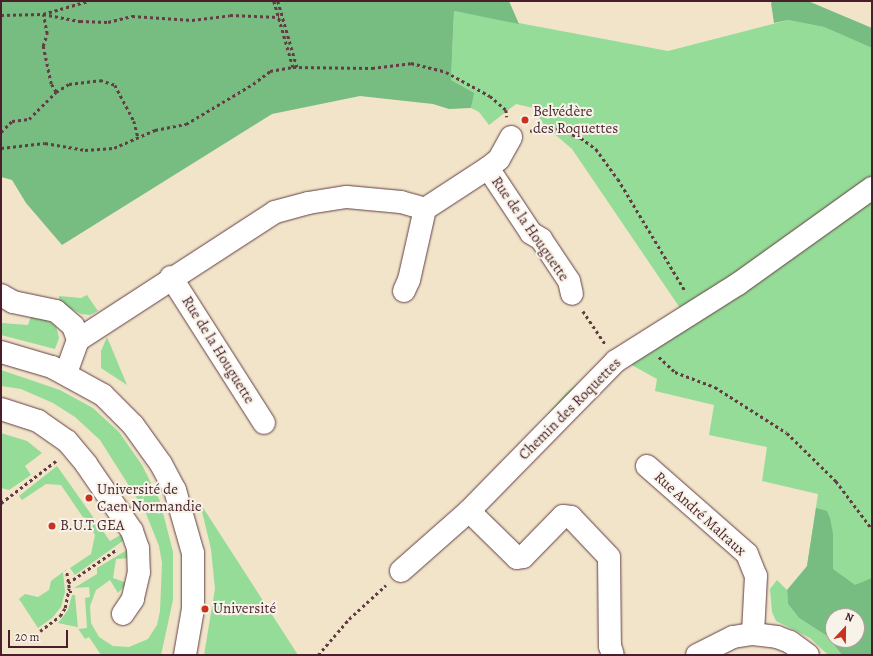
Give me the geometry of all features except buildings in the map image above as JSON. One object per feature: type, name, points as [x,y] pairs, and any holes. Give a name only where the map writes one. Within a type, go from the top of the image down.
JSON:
[{"type":"street","points":[[488,168],[499,160],[511,137]]},
{"type":"street","name":"Rue de la Houguette","points":[[425,209],[488,168],[531,233],[541,240],[568,281],[572,294]]},
{"type":"street","name":"Chemin des Roquettes","points":[[401,570],[469,511],[616,361],[650,338],[738,284],[872,188]]},
{"type":"street","points":[[78,340],[171,277],[260,220],[288,207],[347,197],[400,202],[425,209],[409,280],[404,291]]},
{"type":"street","name":"Rue de la Houguette","points":[[171,277],[264,423]]},
{"type":"street","points":[[1,295],[13,302],[56,311],[74,326],[78,340],[66,374]]},
{"type":"street","points":[[1,352],[66,374],[103,395],[133,425],[158,460],[175,490],[189,532],[194,564],[193,609],[185,655]]},
{"type":"street","points":[[1,409],[38,421],[71,446],[135,537],[140,558],[138,582],[133,599],[123,614]]},
{"type":"street","name":"Rue André Malraux","points":[[647,466],[747,554],[756,580],[753,634]]},
{"type":"street","points":[[469,511],[514,557],[520,558],[566,516],[571,517],[608,555],[610,646],[613,655]]},
{"type":"street","points":[[697,655],[733,637],[753,634],[777,637],[790,642],[808,655]]},
{"type":"path","points":[[43,14],[88,1]]},
{"type":"path","points":[[274,1],[295,67]]},
{"type":"path","points":[[278,1],[295,67]]},
{"type":"path","points":[[43,14],[46,34],[43,46],[51,84],[56,92]]},
{"type":"path","points":[[1,15],[43,14],[80,21],[101,22],[132,16],[192,20],[230,15],[279,17]]},
{"type":"path","points":[[1,148],[45,143],[85,150],[114,148],[155,130],[186,124],[253,84],[270,71],[295,67],[372,68],[411,63],[446,72],[490,96],[506,110],[511,137],[544,127],[576,135],[596,149],[618,179],[697,309]]},
{"type":"path","points":[[1,132],[12,121],[29,119],[56,92],[69,84],[86,80],[100,80],[115,85],[134,121],[138,137]]},
{"type":"path","points":[[572,294],[616,361]]},
{"type":"path","points":[[650,338],[657,355],[675,372],[715,386],[787,433],[836,481],[872,529]]},
{"type":"path","points":[[1,503],[51,465],[71,446]]},
{"type":"path","points":[[68,583],[135,537]]},
{"type":"path","points":[[40,631],[60,616],[65,608],[69,592],[66,570]]},
{"type":"path","points":[[318,655],[349,619],[401,570]]},
{"type":"path","points":[[69,592],[75,592]]},
{"type":"green space","points":[[1,1],[509,1],[519,24],[454,11],[451,80],[474,93],[471,108],[449,109],[433,104],[360,96],[272,114],[62,245],[26,203],[12,180],[1,177]]},
{"type":"green space","points":[[773,1],[808,1],[872,28],[872,48],[824,27],[788,20],[774,23],[771,3]]},
{"type":"green space","points":[[454,11],[668,51],[788,20],[824,27],[872,48],[872,655],[865,637],[865,608],[849,608],[807,566],[818,494],[762,481],[767,447],[709,435],[714,405],[655,391],[657,379],[628,363],[680,308],[572,149],[544,125],[533,108],[516,104],[489,125],[479,112],[471,108],[473,93],[451,80]]},
{"type":"green space","points":[[87,295],[98,311],[90,315],[81,314],[59,302],[59,296],[81,298]]},
{"type":"green space","points":[[33,311],[56,326],[59,338],[55,349],[1,335],[1,323],[28,325]]},
{"type":"green space","points":[[107,337],[127,385],[101,368],[101,351]]},
{"type":"green space","points":[[604,362],[550,419],[547,415],[566,393]]},
{"type":"green space","points":[[1,370],[60,390],[93,408],[119,432],[142,465],[160,501],[173,552],[173,600],[161,655],[101,655],[89,637],[85,639],[78,629],[87,628],[85,598],[90,597],[89,587],[74,588],[97,574],[97,568],[127,550],[130,558],[116,559],[113,578],[127,583],[118,593],[110,580],[96,590],[90,606],[91,623],[99,637],[113,646],[129,647],[148,639],[157,625],[160,611],[162,563],[159,546],[145,511],[100,440],[75,417],[53,403],[21,389],[1,386]]},
{"type":"green space","points":[[1,433],[27,441],[42,453],[25,466],[31,475],[9,490],[1,488]]},
{"type":"green space","points":[[57,466],[110,541],[124,533],[127,538],[75,575],[70,568],[91,554],[95,535],[61,485],[46,484],[22,500],[19,496]]},
{"type":"green space","points":[[200,503],[298,655],[204,655],[215,589],[211,549]]},
{"type":"green space","points":[[816,508],[827,511],[833,534],[833,569],[855,585],[872,578],[872,655],[842,655],[836,648],[865,648],[865,608],[825,608],[825,635],[799,618],[788,604],[787,590],[807,566]]},
{"type":"green space","points":[[63,572],[65,592],[61,607],[52,618],[38,628],[19,599],[25,594],[38,597],[49,590],[51,581]]},
{"type":"green space","points":[[777,580],[787,590],[788,604],[799,618],[825,635],[825,648],[836,648],[842,655],[828,655],[810,638],[776,621],[772,612],[770,589]]},
{"type":"green space","points":[[72,595],[75,595],[78,628],[58,623],[68,610]]},
{"type":"place","name":"Belvédère des Roquettes","points":[[525,120]]},
{"type":"place","name":"Université de Caen Normandie","points":[[89,498]]},
{"type":"place","name":"B.U.T GEA","points":[[52,526]]},
{"type":"place","name":"Université","points":[[205,609]]}]
